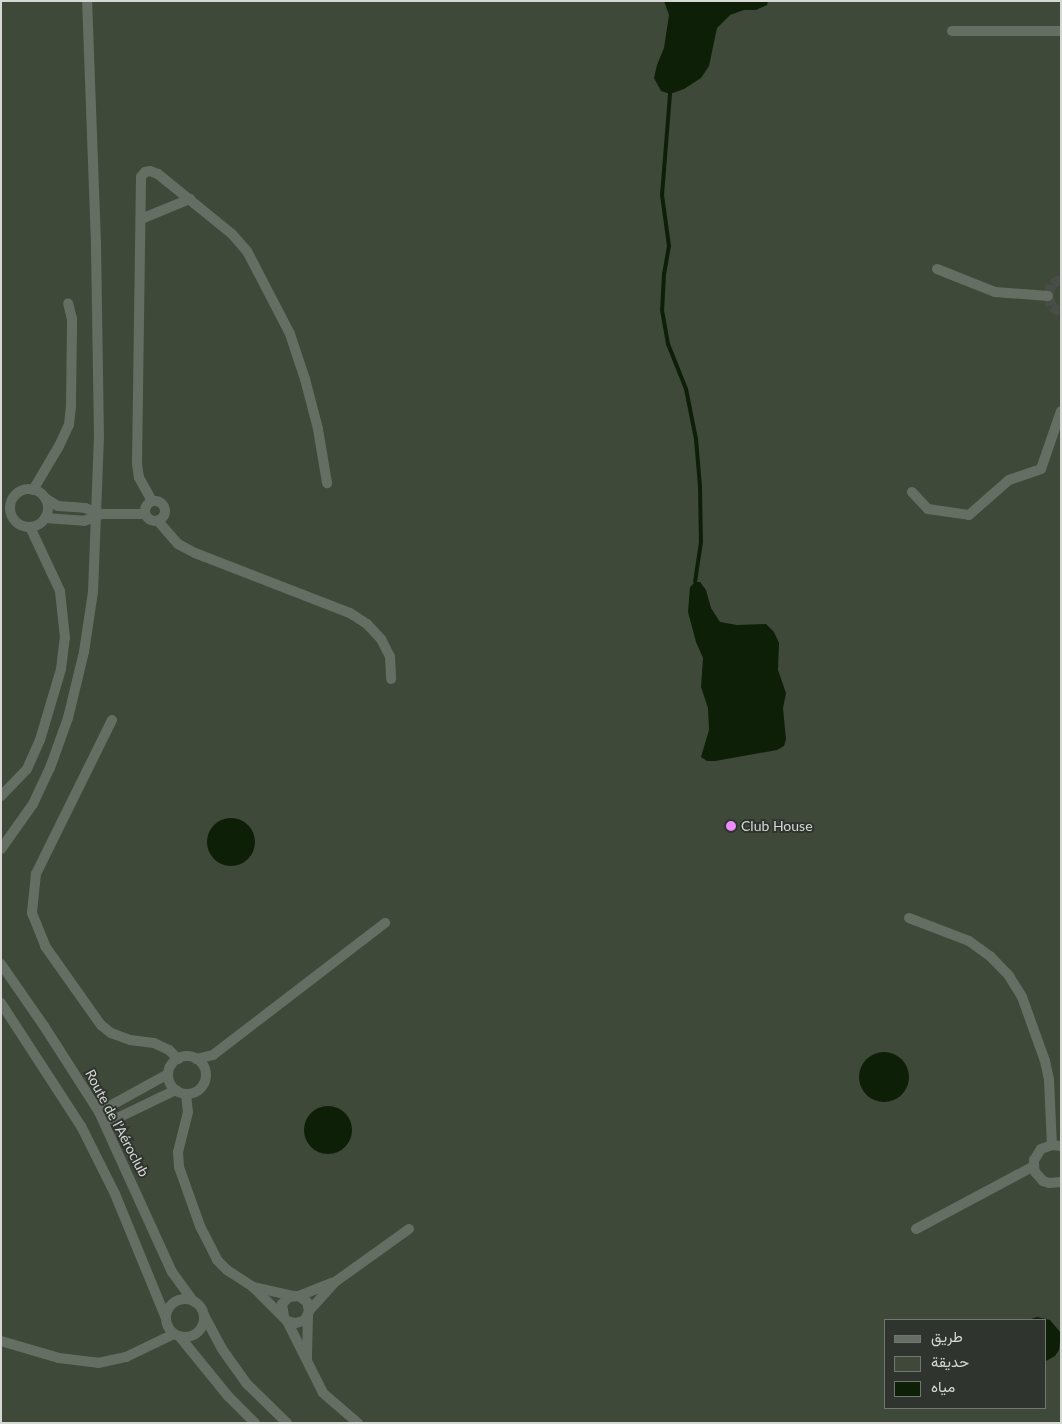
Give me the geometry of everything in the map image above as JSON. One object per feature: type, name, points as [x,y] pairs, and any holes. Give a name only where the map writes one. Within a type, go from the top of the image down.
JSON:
[{"type":"street","points":[[1,849],[33,804],[50,768],[68,718],[86,643],[93,592],[99,514],[99,437],[96,244],[87,1]]},
{"type":"street","points":[[952,31],[1061,31]]},
{"type":"street","points":[[152,501],[140,478],[137,464],[141,177],[145,172],[150,171],[158,174],[232,234],[247,251],[290,334],[316,421],[327,483]]},
{"type":"street","points":[[141,219],[190,200]]},
{"type":"street","points":[[937,268],[995,292],[1048,296]]},
{"type":"street","points":[[33,490],[59,446],[68,425],[71,406],[72,319],[68,304]]},
{"type":"street","points":[[912,492],[928,509],[969,515],[1009,480],[1041,469],[1061,411]]},
{"type":"street","points":[[45,498],[48,508],[45,518],[36,526],[20,525],[6,510],[11,500],[20,491],[33,490],[58,506],[85,508],[99,514],[145,514]]},
{"type":"street","points":[[152,501],[161,503],[165,508],[163,518],[158,521],[151,521],[145,514],[146,505],[152,501]]},
{"type":"street","points":[[45,518],[84,521],[99,514]]},
{"type":"street","points":[[158,521],[178,544],[195,553],[350,613],[367,624],[381,639],[390,658],[391,679]]},
{"type":"street","points":[[1,796],[27,769],[50,712],[62,669],[65,638],[60,591],[30,527]]},
{"type":"street","points":[[112,720],[92,764],[36,874],[32,914],[46,946],[100,1025],[121,1036],[154,1043],[168,1050],[178,1059]]},
{"type":"street","points":[[909,918],[969,941],[990,956],[1014,983],[1022,998],[1045,1061],[1049,1080],[1056,1146],[1041,1149],[1034,1160],[1034,1166],[1039,1177],[1061,1188]]},
{"type":"street","points":[[385,923],[213,1055],[196,1059],[187,1056],[178,1059],[171,1065],[168,1074],[171,1086],[181,1092],[188,1112],[178,1152],[185,1188],[217,1260],[227,1270],[253,1287],[285,1319],[296,1324],[335,1282],[409,1230]]},
{"type":"street","name":"Route de l’Aéroclub","points":[[1,964],[82,1083],[99,1112],[172,1272],[194,1302]]},
{"type":"street","points":[[1,1003],[81,1126],[115,1194],[166,1320],[228,1396],[255,1423]]},
{"type":"street","points":[[105,1124],[181,1092],[201,1088],[205,1072],[213,1055]]},
{"type":"street","points":[[196,1059],[205,1072]]},
{"type":"street","points":[[99,1112],[168,1074]]},
{"type":"street","points":[[916,1229],[1034,1166]]},
{"type":"street","points":[[1049,1183],[1061,1182]]},
{"type":"street","points":[[335,1282],[296,1296],[282,1304],[285,1319],[322,1394],[358,1423]]},
{"type":"street","points":[[253,1287],[296,1296],[307,1302],[307,1362]]},
{"type":"street","points":[[152,1345],[166,1320],[167,1310],[176,1301],[188,1299],[194,1302],[204,1315],[222,1349],[247,1384],[287,1423]]},
{"type":"street","points":[[1,1341],[59,1358],[98,1363],[126,1358],[177,1335],[186,1337],[198,1332],[204,1315]]},
{"type":"green space","points":[[1,1],[1061,1],[1061,1423],[1,1423]]},
{"type":"water","points":[[664,1],[768,1],[767,5],[756,10],[744,10],[730,15],[717,28],[709,66],[701,78],[684,89],[670,94],[661,91],[654,78],[664,48],[669,15]]},
{"type":"water","points":[[695,582],[700,582],[706,590],[711,608],[720,622],[737,625],[766,624],[774,632],[779,643],[778,670],[786,693],[783,708],[786,739],[784,746],[777,750],[715,761],[707,761],[701,757],[709,730],[708,708],[701,687],[703,658],[696,642],[688,612],[690,587]]},
{"type":"water","points":[[226,818],[236,818],[248,825],[255,837],[255,847],[248,859],[236,866],[226,866],[218,862],[211,855],[207,847],[207,837],[211,829],[218,822]]},
{"type":"water","points":[[884,1052],[893,1054],[904,1063],[909,1077],[907,1086],[898,1097],[884,1102],[875,1100],[864,1091],[859,1077],[861,1068],[870,1057]]},
{"type":"water","points":[[323,1106],[333,1106],[342,1110],[348,1116],[351,1121],[351,1139],[342,1150],[333,1154],[323,1154],[314,1150],[308,1144],[304,1135],[304,1125],[308,1116],[314,1110]]},
{"type":"water","points":[[1047,1319],[1050,1320],[1061,1333],[1059,1350],[1055,1356],[1047,1360]]},
{"type":"waterway","points":[[670,94],[662,195],[669,246],[664,274],[662,310],[668,344],[686,389],[696,439],[700,487],[701,542],[695,582]]},
{"type":"tunnel","points":[[1061,279],[1051,285],[1048,296],[1052,307],[1061,312]]},
{"type":"place","name":"Club House","points":[[731,826]]}]
